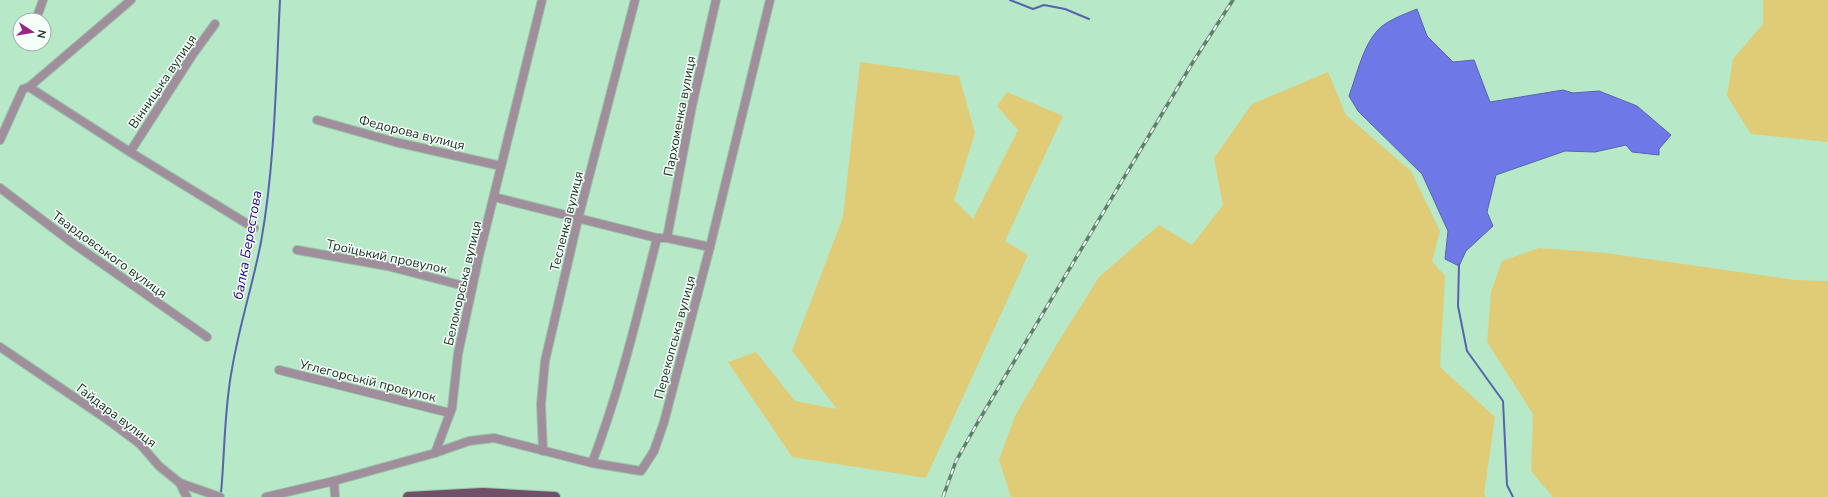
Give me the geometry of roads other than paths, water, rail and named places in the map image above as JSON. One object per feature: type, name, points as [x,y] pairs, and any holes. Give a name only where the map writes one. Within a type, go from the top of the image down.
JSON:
[{"type":"main road","points":[[408,497],[463,494],[555,497]]},
{"type":"street","points":[[39,12],[43,0]]},
{"type":"street","points":[[0,140],[23,89],[29,87],[131,0]]},
{"type":"street","name":"Беломорська вулиця","points":[[435,453],[452,408],[458,354],[472,288],[542,0]]},
{"type":"street","name":"Тесленка вулиця","points":[[543,451],[541,404],[545,361],[578,219],[635,0]]},
{"type":"street","name":"Пархоменка вулиця","points":[[667,238],[692,106],[716,0]]},
{"type":"street","name":"Перекопська вулиця","points":[[435,453],[469,441],[494,438],[592,463],[641,471],[654,450],[664,422],[710,247],[770,0]]},
{"type":"street","name":"Вінницька вулиця","points":[[130,152],[193,54],[215,24]]},
{"type":"street","points":[[29,87],[130,152],[254,228]]},
{"type":"street","name":"Федорова вулиця","points":[[317,120],[395,142],[502,166]]},
{"type":"street","name":"Твардовського вулиця","points":[[0,188],[74,244],[207,337]]},
{"type":"street","points":[[494,197],[657,238],[667,238],[710,247]]},
{"type":"street","points":[[592,463],[601,441],[634,329],[657,238]]},
{"type":"street","name":"Троїцький провулок","points":[[297,250],[387,266],[472,288]]},
{"type":"street","name":"Гайдара вулиця","points":[[0,347],[108,420],[140,444],[159,466],[180,483],[220,497]]},
{"type":"street","name":"Углегорськiй провулок","points":[[280,370],[450,413]]},
{"type":"street","points":[[266,497],[334,482],[435,453]]},
{"type":"street","points":[[334,482],[335,497]]},
{"type":"street","points":[[180,483],[187,497]]},
{"type":"water","points":[[1417,9],[1427,36],[1453,62],[1474,60],[1490,102],[1563,90],[1573,93],[1599,91],[1637,106],[1671,135],[1659,149],[1659,155],[1632,152],[1626,145],[1595,152],[1565,151],[1496,175],[1487,212],[1493,226],[1466,251],[1459,266],[1445,259],[1448,231],[1422,174],[1358,111],[1349,96],[1364,53],[1372,37],[1381,27],[1390,21]]},
{"type":"waterway","name":"балка Берестова","points":[[221,493],[229,384],[238,337],[261,242],[266,213],[272,152],[280,0]]},
{"type":"waterway","points":[[1010,0],[1033,9],[1044,5],[1065,9],[1089,19]]},
{"type":"waterway","points":[[1459,264],[1458,306],[1467,351],[1503,401],[1507,485],[1513,497]]},
{"type":"railway","points":[[943,497],[956,461],[978,422],[1193,62],[1233,0]]}]
